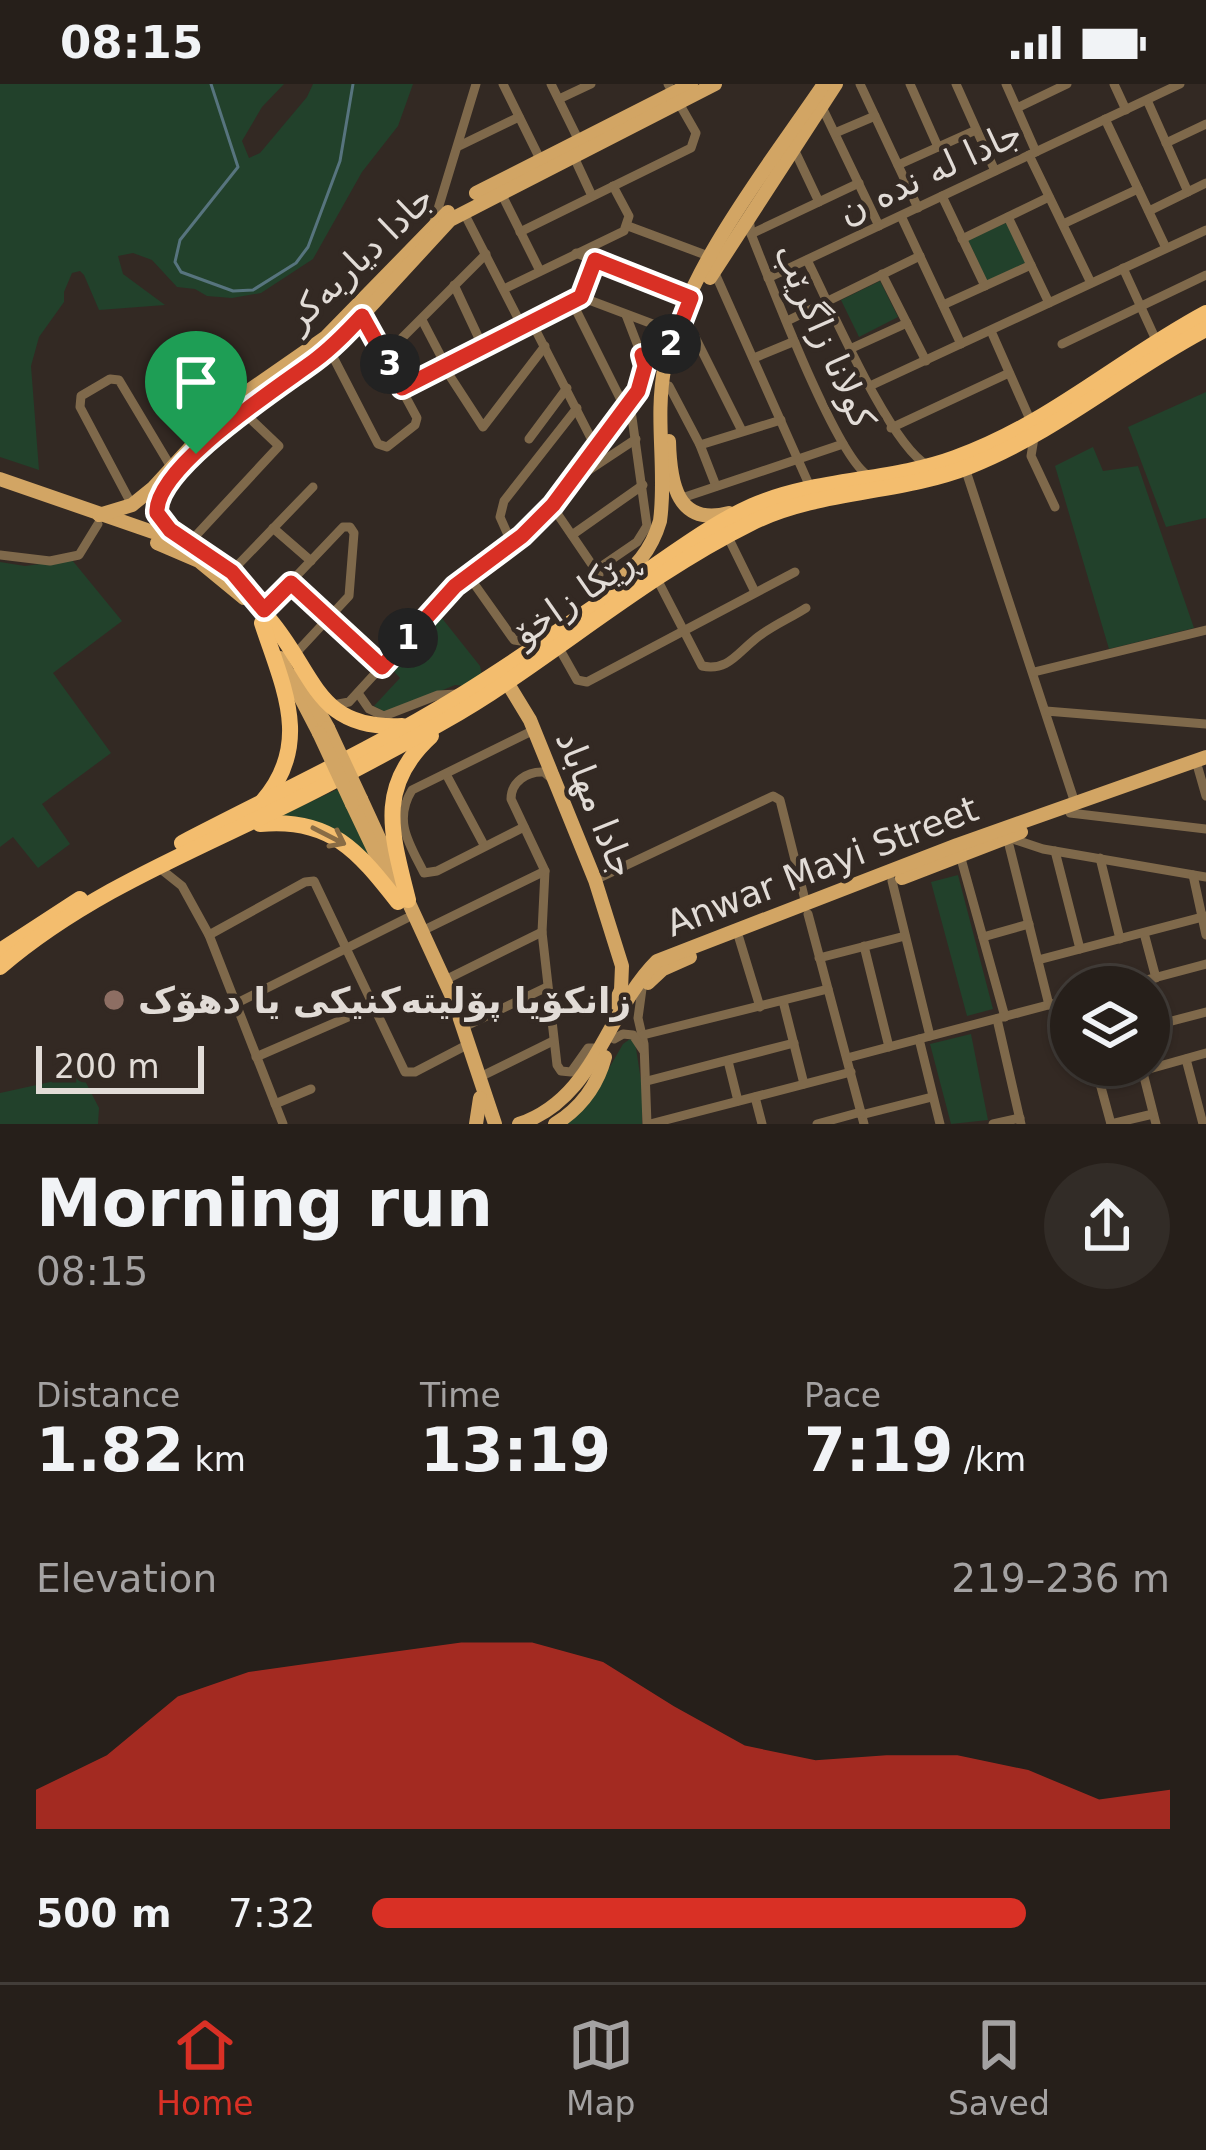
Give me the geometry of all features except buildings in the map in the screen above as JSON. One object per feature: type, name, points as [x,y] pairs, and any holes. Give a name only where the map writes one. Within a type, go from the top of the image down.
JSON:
[{"type":"highway","name":"ڕێکا زاخۆ","points":[[558,640],[590,610],[752,506],[1032,439],[1080,395],[1156,340],[1206,314]]},
{"type":"highway","name":"ڕێکا زاخۆ","points":[[0,967],[108,893],[458,713],[558,640],[728,535],[773,512],[965,468],[1007,450],[1206,329]]},
{"type":"highway","points":[[265,617],[296,653],[335,712],[368,726],[408,725]]},
{"type":"highway","points":[[256,808],[281,772],[293,729],[265,617]]},
{"type":"highway","name":"ڕێکا زاخۆ","points":[[0,951],[133,869],[507,674]]},
{"type":"highway","points":[[404,907],[392,832],[396,785],[409,757],[458,713]]},
{"type":"highway","points":[[236,831],[277,822],[317,828],[359,854],[404,907]]},
{"type":"main road","name":"جادا دیاربه‌كر","points":[[206,554],[163,523],[156,503],[231,404],[326,338],[434,222],[462,201],[691,84]]},
{"type":"main road","name":"جادا دیاربه‌كر","points":[[98,519],[132,505],[241,410],[329,349],[436,233],[463,211],[573,155],[673,93],[715,84]]},
{"type":"main road","points":[[590,610],[654,542],[662,505],[667,360],[691,298],[824,84]]},
{"type":"main road","points":[[752,506],[717,516],[699,515],[679,499],[669,452],[665,385],[712,264],[731,243],[836,84]]},
{"type":"main road","points":[[0,483],[206,554],[232,572],[265,617],[323,730],[484,1097],[509,1115],[535,1111],[562,1094],[604,1044]]},
{"type":"main road","points":[[98,519],[199,561],[265,617]]},
{"type":"main road","name":"جادا مهاباد","points":[[507,674],[556,781],[616,945],[623,977],[604,1044]]},
{"type":"main road","name":"Anwar Mayi Street","points":[[530,1123],[572,1092],[642,989],[664,969],[807,909],[1203,763]]},
{"type":"main road","name":"Anwar Mayi Street","points":[[604,1044],[634,986],[657,961],[892,881],[1073,808]]},
{"type":"main road","points":[[404,907],[422,932],[464,1027],[482,1076],[488,1122]]},
{"type":"main road","points":[[616,945],[636,963],[657,961]]},
{"type":"main road","points":[[559,1123],[593,1088],[604,1044]]},
{"type":"street","points":[[434,222],[476,84]]},
{"type":"street","points":[[551,84],[578,139]]},
{"type":"street","points":[[560,99],[591,84]]},
{"type":"street","points":[[860,84],[917,208]]},
{"type":"street","points":[[910,84],[938,147]]},
{"type":"street","points":[[956,84],[994,171]]},
{"type":"street","points":[[1006,84],[1049,197],[1091,283]]},
{"type":"street","points":[[1017,108],[1065,84]]},
{"type":"street","points":[[1114,84],[1126,110]]},
{"type":"street","points":[[509,86],[540,159]]},
{"type":"street","name":"جادا له نده ن","points":[[768,278],[1172,86]]},
{"type":"street","points":[[520,232],[695,143],[696,133],[673,93]]},
{"type":"street","points":[[1147,100],[1188,192]]},
{"type":"street","points":[[821,105],[879,226]]},
{"type":"street","points":[[835,133],[875,116]]},
{"type":"street","points":[[458,147],[519,117]]},
{"type":"street","points":[[1105,119],[1166,248]]},
{"type":"street","points":[[1166,142],[1206,124]]},
{"type":"street","points":[[898,165],[976,130]]},
{"type":"street","points":[[793,147],[819,202]]},
{"type":"street","points":[[573,155],[592,196]]},
{"type":"street","points":[[731,243],[753,239],[859,183]]},
{"type":"street","points":[[1148,211],[1206,183]]},
{"type":"street","points":[[614,186],[629,217],[628,226]]},
{"type":"street","points":[[1063,224],[1138,189]]},
{"type":"street","points":[[500,191],[540,271]]},
{"type":"street","points":[[942,196],[985,286]]},
{"type":"street","points":[[962,239],[1049,197]]},
{"type":"street","points":[[463,211],[504,289],[545,346],[596,448]]},
{"type":"street","name":"كولانا زاگرێب","points":[[750,214],[753,239],[768,278],[843,444],[860,471],[874,477]]},
{"type":"street","points":[[901,216],[961,344]]},
{"type":"street","points":[[1008,217],[1049,303]]},
{"type":"street","points":[[628,226],[712,264],[812,489]]},
{"type":"street","points":[[504,289],[628,226]]},
{"type":"street","points":[[872,386],[1206,230]]},
{"type":"street","points":[[577,253],[691,298]]},
{"type":"street","points":[[386,355],[486,254]]},
{"type":"street","points":[[787,321],[920,256]]},
{"type":"street","points":[[402,388],[577,299],[595,260]]},
{"type":"street","points":[[807,260],[891,428],[909,453],[929,466]]},
{"type":"street","points":[[943,305],[1031,265]]},
{"type":"street","points":[[1123,268],[1156,340]]},
{"type":"street","points":[[882,274],[926,361]]},
{"type":"street","points":[[1062,344],[1206,274]]},
{"type":"street","points":[[454,285],[483,346]]},
{"type":"street","points":[[577,299],[658,326]]},
{"type":"street","points":[[552,506],[598,573],[645,530],[643,485],[627,405],[577,299]]},
{"type":"street","points":[[323,700],[344,704],[358,693],[464,578],[512,544],[571,482],[643,379],[642,355],[626,315]]},
{"type":"street","points":[[329,349],[382,447],[417,422],[362,316]]},
{"type":"street","points":[[422,320],[483,427],[545,346]]},
{"type":"street","points":[[688,322],[742,431]]},
{"type":"street","points":[[852,348],[907,323]]},
{"type":"street","points":[[991,331],[1055,507]]},
{"type":"street","points":[[754,358],[795,341]]},
{"type":"street","points":[[642,355],[667,360]]},
{"type":"street","points":[[891,428],[1009,373]]},
{"type":"street","points":[[132,505],[80,407],[81,396],[110,379],[119,380],[171,467]]},
{"type":"street","points":[[665,385],[700,446],[716,486]]},
{"type":"street","points":[[529,439],[567,388]]},
{"type":"street","points":[[512,544],[500,517],[504,501],[577,408]]},
{"type":"street","points":[[189,543],[279,446],[241,410]]},
{"type":"street","points":[[700,446],[781,420]]},
{"type":"street","points":[[571,482],[636,439]]},
{"type":"street","points":[[679,499],[843,444]]},
{"type":"street","name":"كولانا زاگرێب","points":[[840,484],[849,474],[851,459]]},
{"type":"street","points":[[965,468],[1034,672],[1073,808],[1206,829]]},
{"type":"street","points":[[572,535],[643,485]]},
{"type":"street","points":[[232,572],[313,487]]},
{"type":"street","points":[[0,555],[33,561],[79,555],[98,519]]},
{"type":"street","points":[[265,617],[343,527],[350,527],[354,533],[351,589],[330,619],[296,653]]},
{"type":"street","points":[[273,528],[311,561]]},
{"type":"street","points":[[728,535],[755,592]]},
{"type":"street","points":[[464,578],[475,585],[515,641],[542,628],[558,640],[577,680],[585,683],[795,572]]},
{"type":"street","points":[[657,579],[702,666],[710,668],[729,663],[750,642],[806,608]]},
{"type":"street","points":[[291,583],[382,667]]},
{"type":"street","points":[[1034,672],[1206,630]]},
{"type":"street","points":[[358,693],[369,709],[384,716],[438,695],[463,694]]},
{"type":"street","points":[[1046,710],[1206,724]]},
{"type":"street","points":[[524,827],[437,871],[424,873],[403,831],[402,814],[412,790],[532,725]]},
{"type":"street","points":[[1203,763],[1206,796]]},
{"type":"street","points":[[556,781],[537,772],[513,787],[511,799],[545,871],[542,932],[557,1065],[572,1072],[588,1048],[623,1034],[633,1035],[645,1055]]},
{"type":"street","points":[[446,774],[484,845]]},
{"type":"street","points":[[595,880],[773,796],[780,800],[862,1117]]},
{"type":"street","points":[[1007,837],[1055,851],[1206,877]]},
{"type":"street","points":[[847,1058],[1049,1005],[1007,837]]},
{"type":"street","points":[[1055,851],[1079,950]]},
{"type":"street","points":[[961,855],[1001,1018],[1020,1121],[993,1124]]},
{"type":"street","points":[[1100,858],[1120,939]]},
{"type":"street","points":[[158,866],[182,886],[209,934],[283,1124]]},
{"type":"street","points":[[422,932],[545,871]]},
{"type":"street","points":[[1193,875],[1206,935]]},
{"type":"street","points":[[209,934],[310,880],[318,884],[400,1066],[409,1074],[463,1047]]},
{"type":"street","points":[[892,881],[940,1124]]},
{"type":"street","points":[[237,1003],[349,949],[404,907]]},
{"type":"street","points":[[1038,960],[1204,916]]},
{"type":"street","points":[[983,937],[1029,924]]},
{"type":"street","points":[[445,980],[542,932]]},
{"type":"street","points":[[1144,933],[1153,966]]},
{"type":"street","points":[[819,958],[905,936]]},
{"type":"street","points":[[739,938],[760,1007]]},
{"type":"street","points":[[864,946],[889,1047]]},
{"type":"street","points":[[1170,975],[1206,966]]},
{"type":"street","points":[[464,1027],[547,987]]},
{"type":"street","points":[[642,989],[638,1018],[648,1124],[851,1072]]},
{"type":"street","points":[[643,1035],[828,989]]},
{"type":"street","points":[[783,1001],[804,1084]]},
{"type":"street","points":[[256,1057],[371,1007]]},
{"type":"street","points":[[1170,1021],[1206,1012]]},
{"type":"street","points":[[482,1076],[553,1041]]},
{"type":"street","points":[[647,1081],[794,1043]]},
{"type":"street","points":[[1170,1062],[1206,1053]]},
{"type":"street","points":[[1186,1059],[1203,1124]]},
{"type":"street","points":[[728,1060],[738,1101]]},
{"type":"street","points":[[1101,1086],[1112,1124],[1155,1119],[1147,1086]]},
{"type":"street","points":[[275,1104],[310,1089]]},
{"type":"street","points":[[755,1096],[762,1124]]},
{"type":"street","points":[[817,1124],[932,1097]]},
{"type":"street","points":[[715,1107],[720,1124]]},
{"type":"green space","points":[[0,84],[284,84],[262,107],[242,141],[249,158],[260,153],[313,84],[413,84],[398,126],[362,172],[313,259],[261,293],[232,298],[177,287],[152,260],[133,253],[118,256],[123,274],[165,305],[99,310],[84,275],[72,273],[64,302],[39,337],[31,366],[39,470],[0,457]]},
{"type":"green space","points":[[1008,222],[1027,262],[987,281],[968,240]]},
{"type":"green space","points":[[880,281],[898,317],[859,337],[841,300]]},
{"type":"green space","points":[[1206,392],[1206,518],[1166,527],[1128,427]]},
{"type":"green space","points":[[1093,447],[1103,471],[1138,466],[1194,628],[1109,649],[1055,466]]},
{"type":"green space","points":[[72,560],[122,621],[53,673],[111,753],[42,804],[70,844],[38,868],[13,837],[0,847],[0,562],[25,566]]},
{"type":"green space","points":[[437,612],[480,666],[482,675],[467,686],[455,685],[387,713],[374,706],[400,678],[390,667]]},
{"type":"green space","points":[[338,789],[374,862],[274,819]]},
{"type":"green space","points":[[958,875],[993,1009],[967,1016],[931,882]]},
{"type":"green space","points":[[971,1034],[988,1120],[951,1124],[930,1044]]},
{"type":"green space","points":[[630,1039],[635,1042],[642,1087],[642,1124],[567,1124],[597,1089]]},
{"type":"green space","points":[[82,1075],[99,1108],[98,1124],[0,1124],[0,1093]]},
{"type":"waterway","points":[[211,84],[238,167],[180,240],[175,262],[181,272],[233,291],[253,290],[296,263],[308,247],[340,161],[353,84]]},
{"type":"place","name":"زانکۆیا پۆلیتەکنیکی یا دهۆک","points":[[114,1000]]},
{"type":"route","points":[[595,260],[691,298],[667,360],[642,355],[645,366],[638,391],[553,505],[522,536],[455,586],[382,667],[291,583],[264,610],[232,572],[163,523],[156,503],[196,454],[241,410],[315,360],[362,316],[402,388],[581,297],[595,260]]}]
